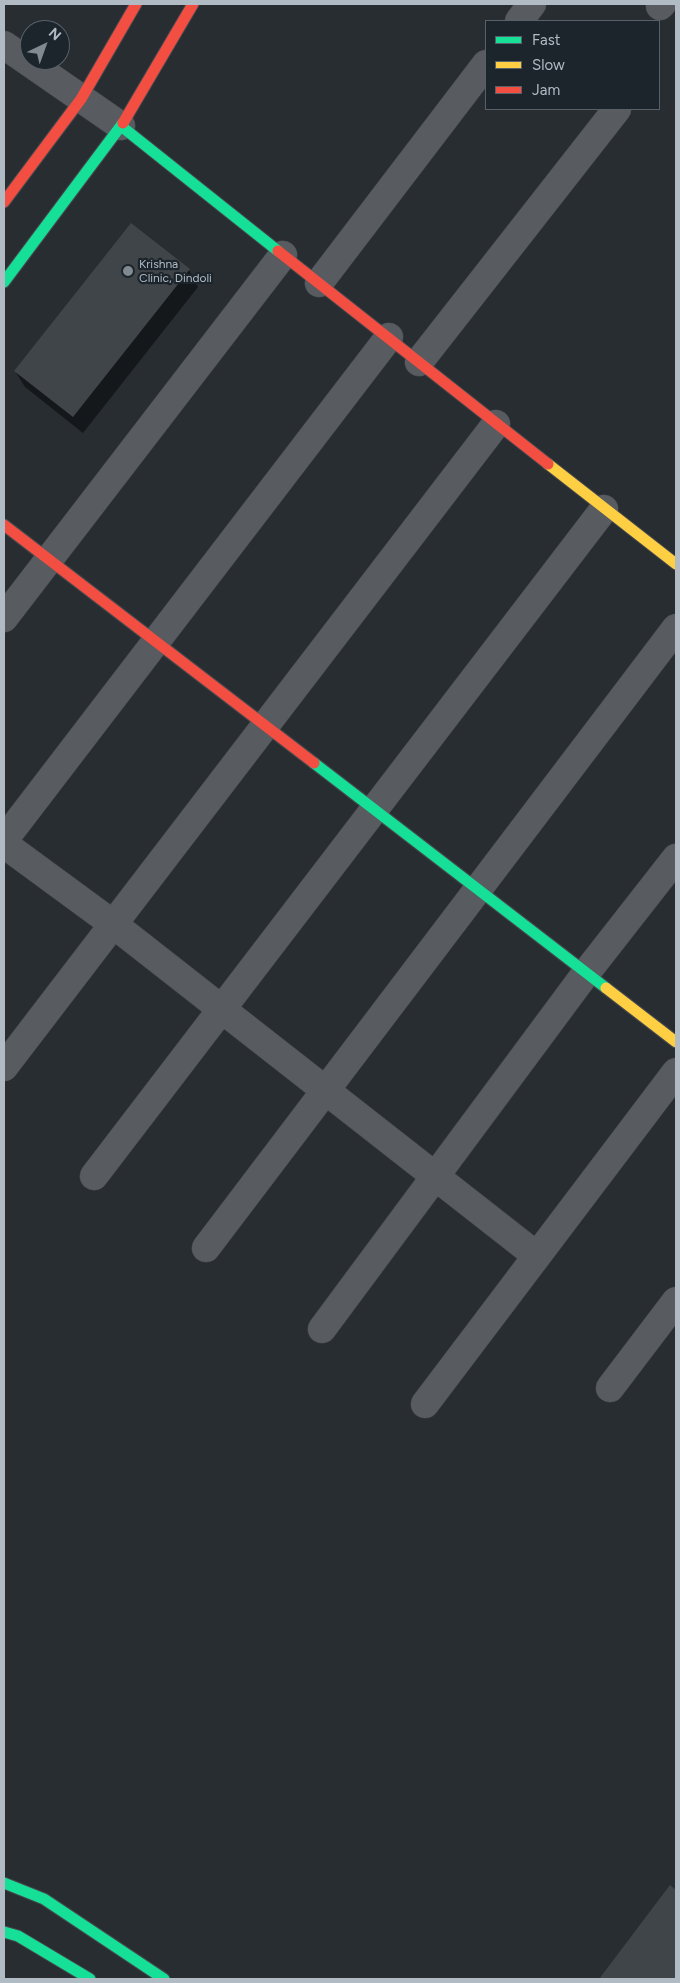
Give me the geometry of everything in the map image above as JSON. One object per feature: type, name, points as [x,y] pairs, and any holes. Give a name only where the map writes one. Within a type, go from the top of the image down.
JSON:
[{"type":"street","points":[[4,202],[81,98],[136,4]]},
{"type":"street","points":[[4,282],[121,126],[193,4]]},
{"type":"street","points":[[520,20],[532,4]]},
{"type":"street","points":[[4,47],[121,126],[319,284],[389,337],[496,424],[676,564]]},
{"type":"street","points":[[319,284],[485,65]]},
{"type":"street","points":[[419,362],[616,110]]},
{"type":"street","points":[[4,618],[283,255]]},
{"type":"street","points":[[4,840],[389,337]]},
{"type":"street","points":[[4,1067],[496,424]]},
{"type":"street","points":[[94,1176],[604,509]]},
{"type":"street","points":[[4,525],[50,558],[676,1042]]},
{"type":"street","points":[[206,1248],[676,628]]},
{"type":"street","points":[[4,844],[113,924],[537,1256]]},
{"type":"street","points":[[322,1329],[586,973],[676,858]]},
{"type":"street","points":[[425,1404],[676,1072]]},
{"type":"street","points":[[610,1388],[676,1301]]},
{"type":"street","points":[[4,1883],[44,1899],[164,1979]]},
{"type":"street","points":[[4,1932],[18,1936],[90,1979]]},
{"type":"building","points":[[131,223],[190,269],[73,417],[14,371]]},
{"type":"building","points":[[670,1885],[676,1890],[676,1979],[599,1979]]},
{"type":"traffic: fast","points":[[4,282],[123,123]]},
{"type":"traffic: fast","points":[[121,126],[278,251]]},
{"type":"traffic: fast","points":[[314,763],[606,988]]},
{"type":"traffic: fast","points":[[4,1883],[44,1899],[164,1979]]},
{"type":"traffic: fast","points":[[4,1932],[18,1936],[90,1979]]},
{"type":"traffic: slow","points":[[548,464],[676,564]]},
{"type":"traffic: slow","points":[[606,988],[676,1042]]},
{"type":"traffic: jam","points":[[4,202],[81,99],[136,4]]},
{"type":"traffic: jam","points":[[123,123],[193,4]]},
{"type":"traffic: jam","points":[[278,251],[548,464]]},
{"type":"traffic: jam","points":[[4,525],[314,763]]},
{"type":"place","name":"Krishna Clinic, Dindoli","points":[[128,271]]}]
